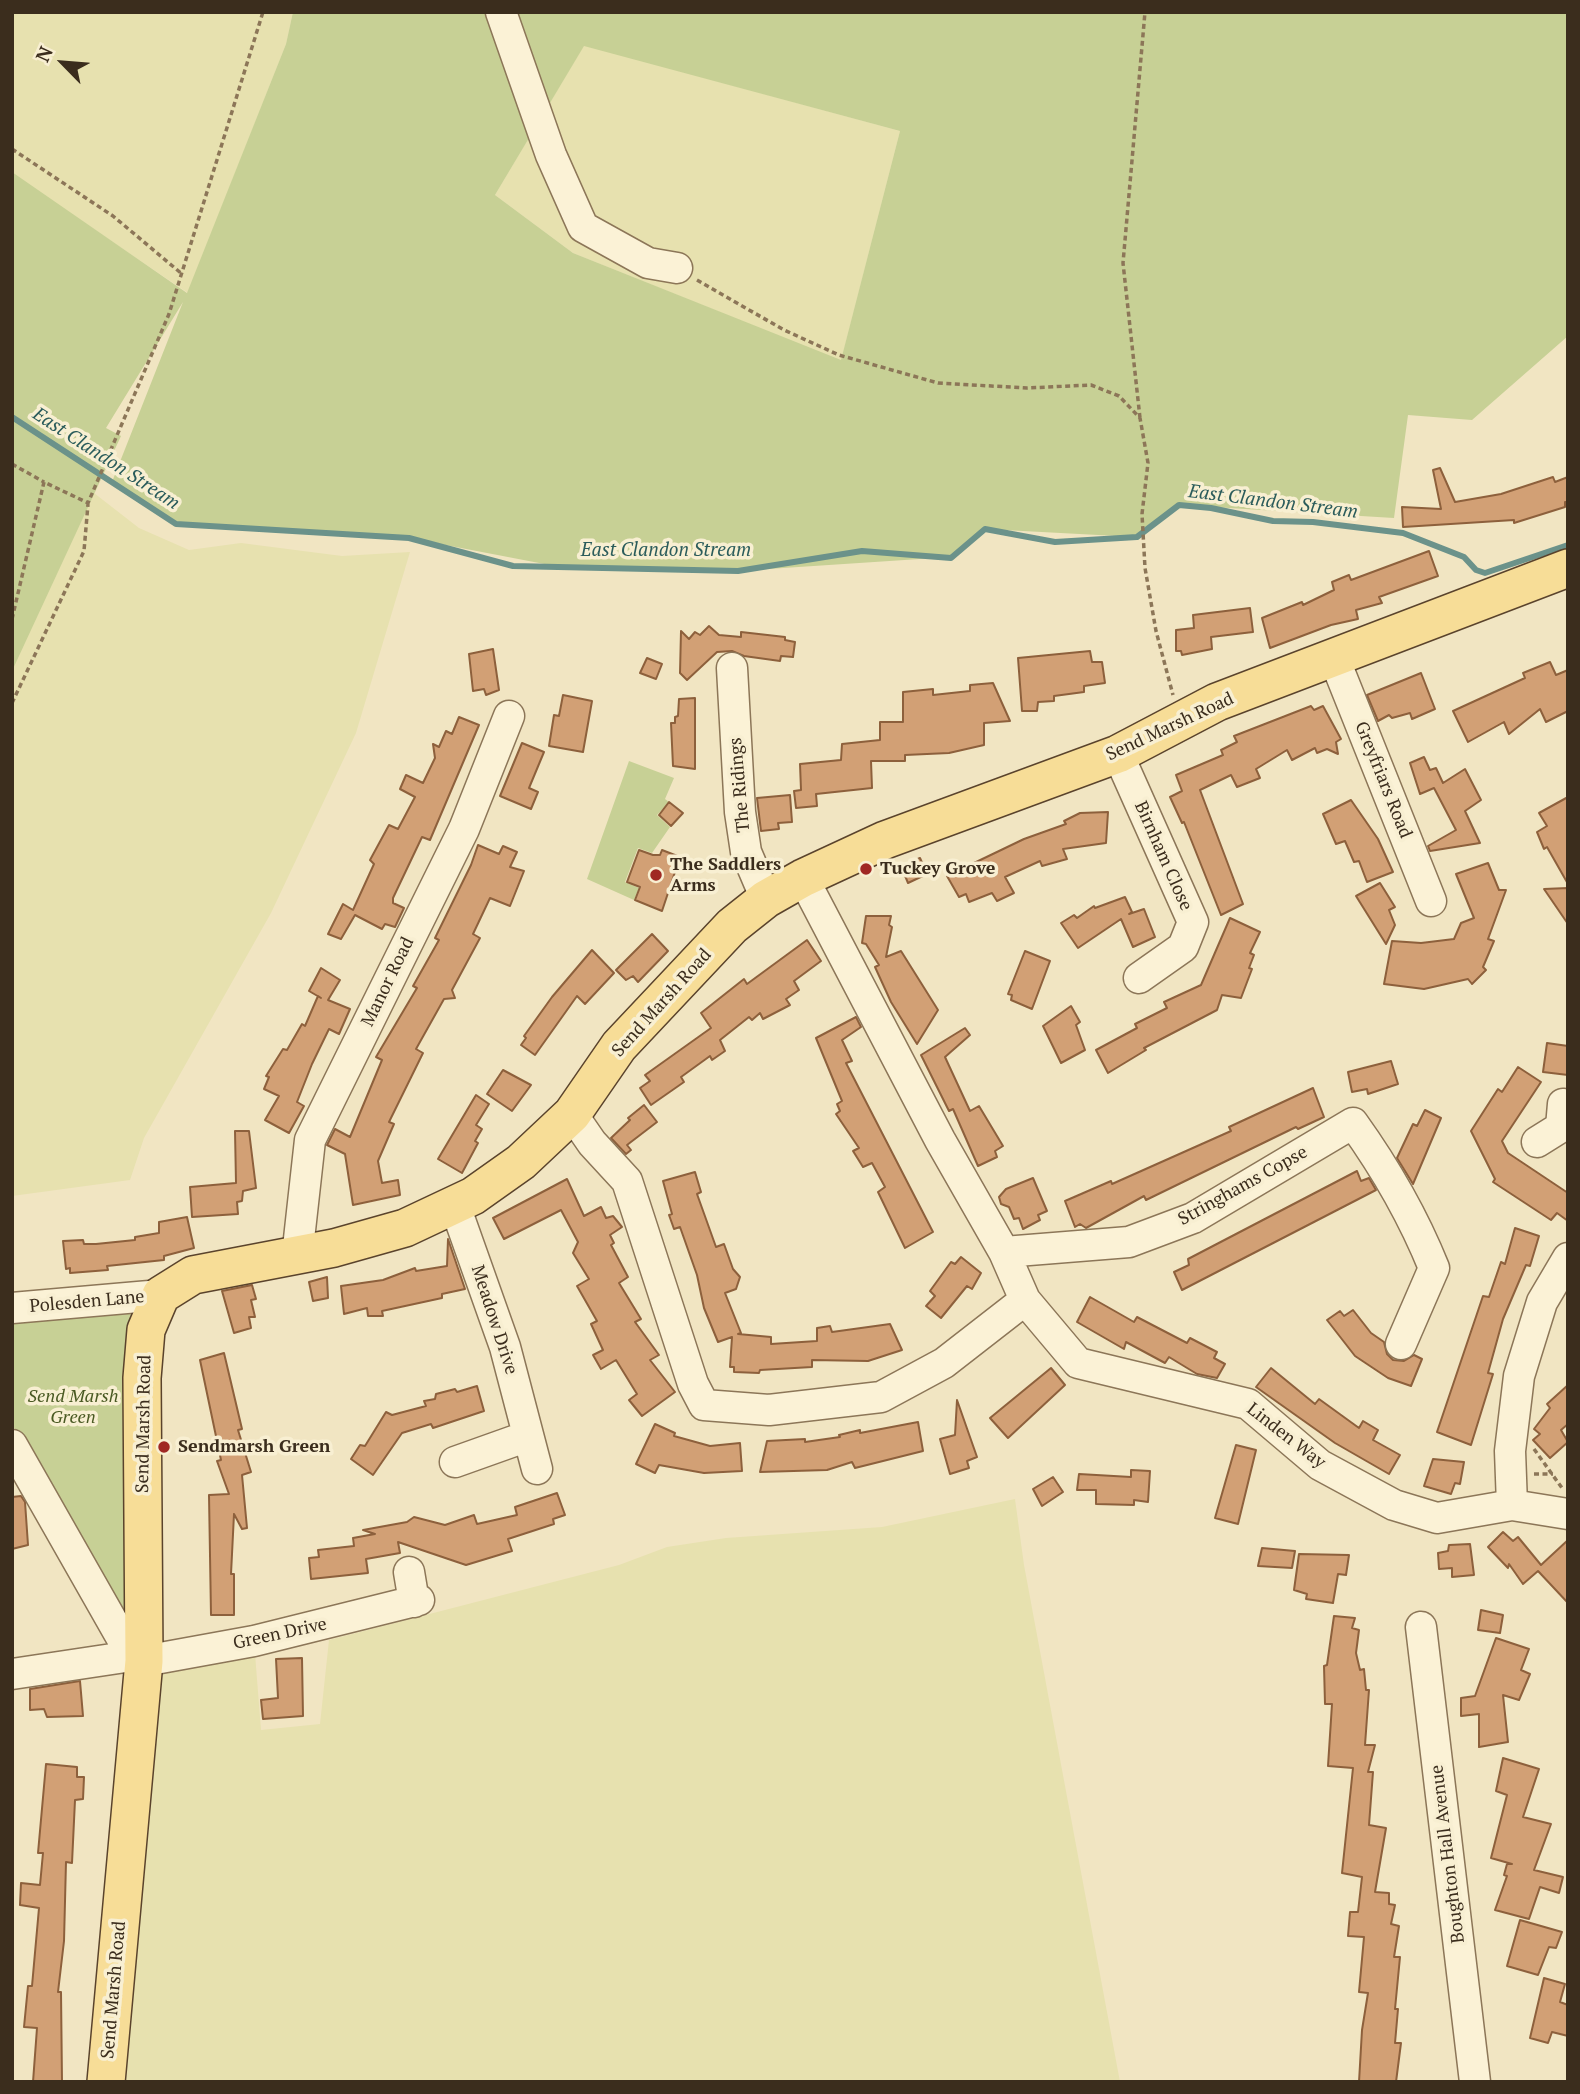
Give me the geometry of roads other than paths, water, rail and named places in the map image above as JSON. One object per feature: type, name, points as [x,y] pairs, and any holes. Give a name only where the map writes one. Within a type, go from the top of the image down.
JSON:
[{"type":"main road","name":"Send Marsh Road","points":[[106,2082],[140,1663],[142,1378],[146,1330],[161,1294],[193,1275],[297,1257],[405,1228],[455,1206],[521,1162],[572,1114],[619,1046],[732,926],[766,899],[803,878],[885,840],[1118,754],[1184,717],[1568,568]]},
{"type":"street","points":[[501,12],[551,155],[583,227],[648,263],[677,268]]},
{"type":"street","name":"Greyfriars Road","points":[[1334,658],[1431,901]]},
{"type":"street","name":"The Ridings","points":[[732,668],[740,813],[746,852],[766,899]]},
{"type":"street","name":"Manor Road","points":[[297,1257],[310,1140],[464,829],[509,716]]},
{"type":"street","name":"Birnham Close","points":[[1118,754],[1193,922],[1183,947],[1139,978]]},
{"type":"street","points":[[572,1114],[592,1143],[627,1181],[693,1384],[704,1405],[769,1409],[881,1397],[944,1363],[1025,1300],[1003,1252],[940,1140],[803,878]]},
{"type":"street","name":"Stringhams Copse","points":[[1003,1252],[1129,1242],[1193,1218],[1353,1123],[1382,1163],[1419,1230],[1434,1268],[1406,1304],[1401,1344]]},
{"type":"street","name":"Meadow Drive","points":[[455,1206],[505,1347],[537,1469]]},
{"type":"street","points":[[1512,1505],[1510,1451],[1519,1376],[1542,1302],[1568,1258]]},
{"type":"street","name":"Polesden Lane","points":[[12,1308],[161,1294]]},
{"type":"street","name":"Linden Way","points":[[1025,1300],[1078,1363],[1248,1404],[1320,1465],[1394,1505],[1437,1518],[1512,1505],[1568,1514]]},
{"type":"street","points":[[456,1462],[528,1436]]},
{"type":"street","points":[[12,1446],[140,1663]]},
{"type":"street","name":"Green Drive","points":[[12,1674],[140,1663],[254,1642],[416,1601],[409,1572]]},
{"type":"street","name":"Boughton Hall Avenue","points":[[1421,1627],[1475,2082]]},
{"type":"waterway","name":"East Clandon Stream","points":[[12,417],[176,524],[409,538],[513,566],[738,571],[862,551],[951,558],[985,529],[1055,542],[1137,537],[1179,505],[1211,508],[1273,521],[1313,522],[1403,533],[1464,557],[1476,570],[1485,573],[1568,545]]},
{"type":"place","name":"Tuckey Grove","points":[[866,869]]},
{"type":"place","name":"The Saddlers Arms","points":[[656,875]]},
{"type":"place","name":"Sendmarsh Green","points":[[164,1447]]},
{"type":"park label","name":"Send Marsh Green","points":[[73,1407]]}]
